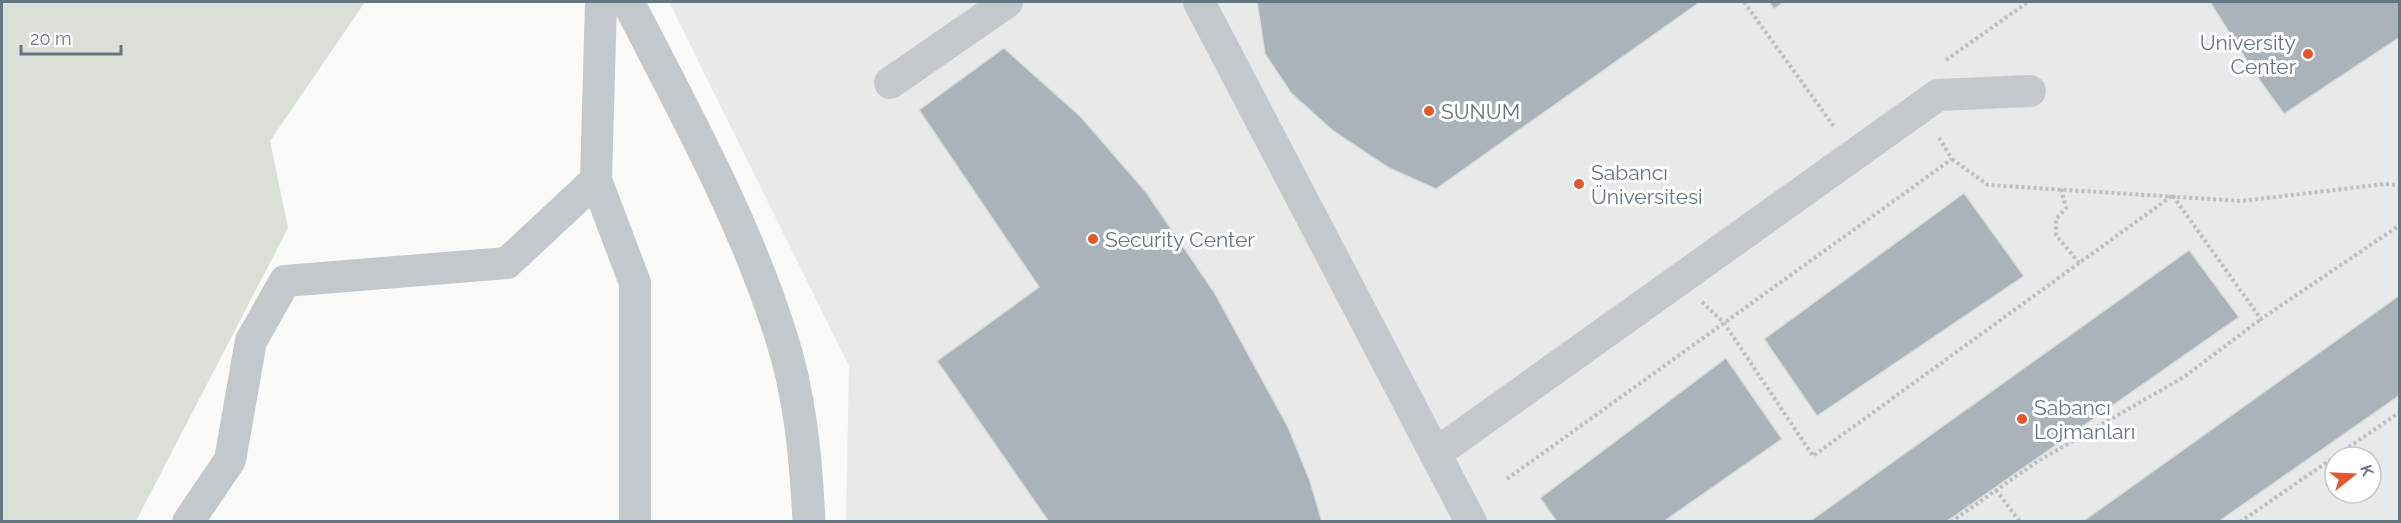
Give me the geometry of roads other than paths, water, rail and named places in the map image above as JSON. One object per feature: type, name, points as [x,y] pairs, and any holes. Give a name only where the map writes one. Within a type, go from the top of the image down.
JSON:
[{"type":"street","points":[[602,2],[596,180],[635,283],[634,522]]},
{"type":"street","points":[[628,2],[722,186],[781,333],[802,423],[809,522]]},
{"type":"street","points":[[890,83],[1007,2]]},
{"type":"street","points":[[1199,2],[1471,522]]},
{"type":"street","points":[[1435,453],[1938,95],[2030,91]]},
{"type":"street","points":[[188,522],[230,460],[251,341],[285,281],[507,263],[596,180]]},
{"type":"place","name":"University Center","points":[[2308,54]]},
{"type":"place","name":"SUNUM","points":[[1429,111]]},
{"type":"place","name":"Sabancı Üniversitesi","points":[[1579,184]]},
{"type":"place","name":"Security Center","points":[[1093,239]]},
{"type":"place","name":"Sabancı Lojmanları","points":[[2022,419]]}]
